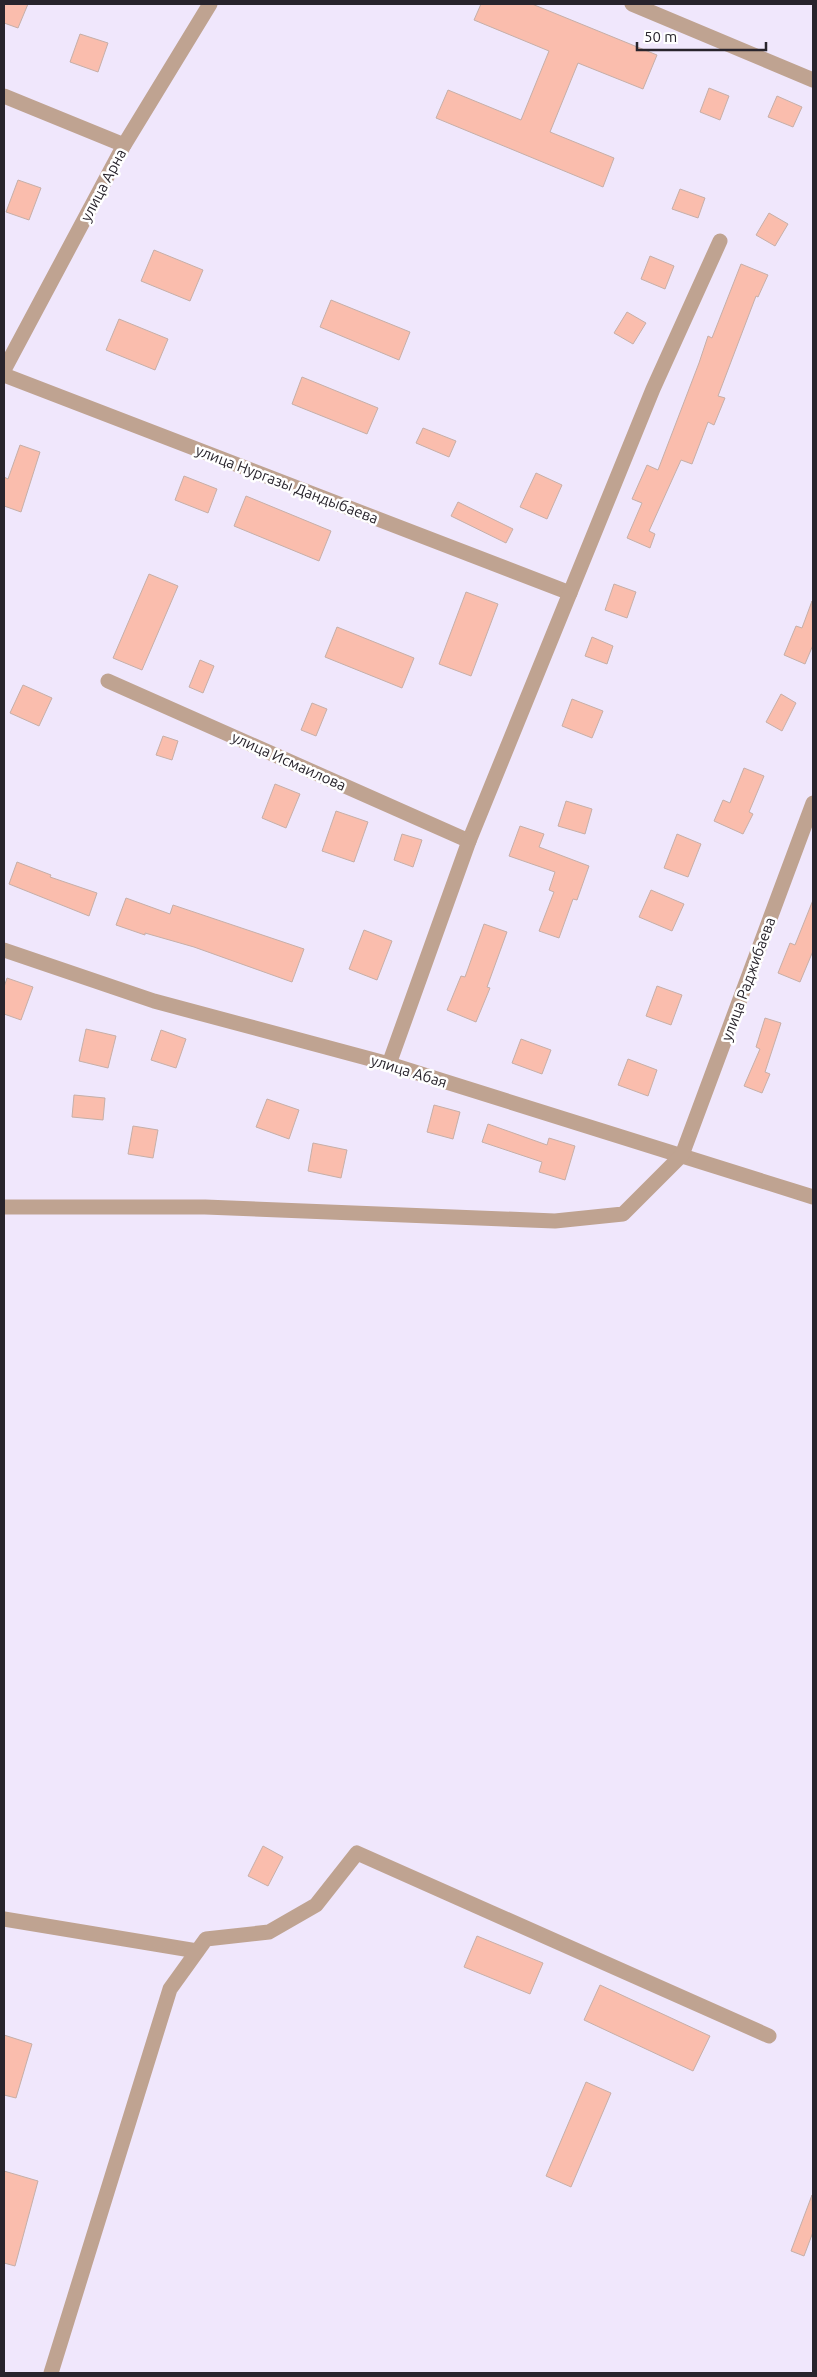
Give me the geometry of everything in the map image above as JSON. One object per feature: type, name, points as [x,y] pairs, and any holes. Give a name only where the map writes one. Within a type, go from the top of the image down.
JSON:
[{"type":"street","name":"улица Арна","points":[[4,370],[124,145],[210,4]]},
{"type":"street","points":[[632,4],[813,80]]},
{"type":"street","points":[[4,96],[124,145]]},
{"type":"street","points":[[390,1064],[469,840],[653,389],[720,241]]},
{"type":"street","name":"улица Нургазы Дандыбаева","points":[[4,375],[570,593]]},
{"type":"street","name":"улица Исмаилова","points":[[108,681],[469,840]]},
{"type":"street","name":"улица Раджибаева","points":[[682,1155],[813,803]]},
{"type":"street","name":"улица Абая","points":[[4,950],[154,1001],[390,1064],[813,1197]]},
{"type":"street","points":[[4,1206],[205,1207],[555,1220],[623,1214],[682,1155]]},
{"type":"street","points":[[51,2373],[170,1989],[206,1939],[268,1932],[316,1905],[357,1853],[769,2036]]},
{"type":"street","points":[[4,1919],[197,1951]]},
{"type":"building","points":[[4,4],[28,4],[18,28],[4,23]]},
{"type":"building","points":[[481,4],[532,4],[657,55],[643,89],[578,63],[550,132],[614,158],[603,187],[436,118],[448,90],[521,120],[549,51],[474,20]]},
{"type":"building","points":[[80,34],[108,43],[98,72],[70,62]]},
{"type":"building","points":[[709,88],[729,96],[720,120],[700,112]]},
{"type":"building","points":[[777,96],[802,107],[793,127],[768,117]]},
{"type":"building","points":[[18,180],[41,188],[29,220],[6,212]]},
{"type":"building","points":[[680,189],[705,198],[698,218],[672,209]]},
{"type":"building","points":[[769,213],[788,224],[775,246],[756,235]]},
{"type":"building","points":[[154,250],[203,270],[190,301],[141,281]]},
{"type":"building","points":[[650,256],[674,266],[665,289],[641,279]]},
{"type":"building","points":[[741,264],[768,275],[758,297],[756,296],[718,396],[725,398],[714,425],[708,422],[692,464],[681,460],[649,531],[655,534],[650,548],[627,538],[642,503],[632,499],[647,465],[658,470],[708,336],[712,338]]},
{"type":"building","points":[[331,300],[410,332],[399,360],[320,327]]},
{"type":"building","points":[[627,312],[646,323],[633,344],[614,333]]},
{"type":"building","points":[[119,319],[168,339],[155,370],[106,350]]},
{"type":"building","points":[[302,377],[378,408],[367,434],[292,404]]},
{"type":"building","points":[[423,428],[456,441],[449,457],[416,443]]},
{"type":"building","points":[[20,445],[40,452],[21,512],[4,506],[4,477],[8,479]]},
{"type":"building","points":[[536,473],[562,485],[547,519],[520,507]]},
{"type":"building","points":[[184,476],[217,489],[208,513],[175,500]]},
{"type":"building","points":[[246,496],[331,531],[319,561],[234,526]]},
{"type":"building","points":[[458,502],[513,529],[506,543],[451,516]]},
{"type":"building","points":[[149,574],[178,586],[142,670],[113,658]]},
{"type":"building","points":[[614,584],[636,592],[627,618],[605,610]]},
{"type":"building","points":[[466,592],[498,604],[471,676],[439,664]]},
{"type":"building","points":[[812,601],[813,645],[805,664],[784,655],[796,626],[802,628]]},
{"type":"building","points":[[337,627],[414,658],[402,688],[325,657]]},
{"type":"building","points":[[592,637],[613,646],[607,664],[585,656]]},
{"type":"building","points":[[200,660],[214,666],[203,693],[189,687]]},
{"type":"building","points":[[23,685],[52,698],[39,726],[10,713]]},
{"type":"building","points":[[781,694],[796,703],[782,731],[766,722]]},
{"type":"building","points":[[572,699],[603,711],[592,738],[562,726]]},
{"type":"building","points":[[312,703],[327,709],[316,736],[301,730]]},
{"type":"building","points":[[163,736],[178,741],[172,760],[156,755]]},
{"type":"building","points":[[744,768],[764,776],[749,812],[753,814],[743,834],[714,821],[723,800],[730,803]]},
{"type":"building","points":[[275,784],[300,794],[286,828],[262,818]]},
{"type":"building","points":[[566,801],[592,809],[585,834],[558,826]]},
{"type":"building","points":[[336,811],[368,822],[354,862],[322,851]]},
{"type":"building","points":[[520,826],[544,834],[539,847],[589,866],[577,900],[573,899],[559,938],[539,931],[554,892],[549,890],[555,872],[509,856]]},
{"type":"building","points":[[402,834],[422,840],[413,867],[394,860]]},
{"type":"building","points":[[677,834],[701,844],[688,877],[664,868]]},
{"type":"building","points":[[17,862],[51,875],[50,877],[97,893],[89,916],[9,884]]},
{"type":"building","points":[[651,890],[684,904],[672,931],[639,917]]},
{"type":"building","points":[[126,898],[170,914],[173,905],[304,949],[292,982],[194,947],[145,933],[145,935],[116,925]]},
{"type":"building","points":[[813,900],[813,951],[800,982],[778,973],[790,943],[795,945]]},
{"type":"building","points":[[484,924],[507,932],[487,987],[490,988],[476,1022],[447,1010],[461,976],[465,977]]},
{"type":"building","points":[[364,930],[392,941],[377,980],[349,969]]},
{"type":"building","points":[[7,978],[33,987],[21,1020],[4,1014],[4,987]]},
{"type":"building","points":[[657,986],[682,995],[671,1025],[646,1016]]},
{"type":"building","points":[[765,1018],[781,1023],[765,1072],[770,1074],[762,1093],[744,1086],[760,1049],[756,1047]]},
{"type":"building","points":[[86,1029],[116,1036],[108,1068],[79,1061]]},
{"type":"building","points":[[161,1030],[186,1039],[176,1068],[151,1060]]},
{"type":"building","points":[[521,1039],[551,1050],[542,1074],[512,1063]]},
{"type":"building","points":[[628,1059],[657,1070],[648,1096],[618,1085]]},
{"type":"building","points":[[74,1095],[105,1098],[103,1120],[72,1117]]},
{"type":"building","points":[[267,1099],[299,1110],[289,1139],[256,1127]]},
{"type":"building","points":[[434,1105],[460,1112],[453,1139],[427,1132]]},
{"type":"building","points":[[488,1124],[547,1145],[549,1138],[575,1146],[565,1180],[539,1172],[542,1162],[482,1142]]},
{"type":"building","points":[[133,1126],[158,1130],[153,1158],[128,1154]]},
{"type":"building","points":[[313,1143],[347,1150],[341,1178],[308,1171]]},
{"type":"building","points":[[263,1846],[283,1857],[268,1886],[248,1876]]},
{"type":"building","points":[[477,1936],[543,1963],[530,1994],[464,1967]]},
{"type":"building","points":[[600,1985],[710,2036],[693,2071],[584,2020]]},
{"type":"building","points":[[4,2035],[32,2044],[16,2098],[4,2095]]},
{"type":"building","points":[[586,2082],[611,2093],[571,2187],[546,2176]]},
{"type":"building","points":[[4,2171],[38,2181],[15,2266],[4,2263]]},
{"type":"building","points":[[812,2195],[813,2232],[804,2256],[791,2251]]}]
